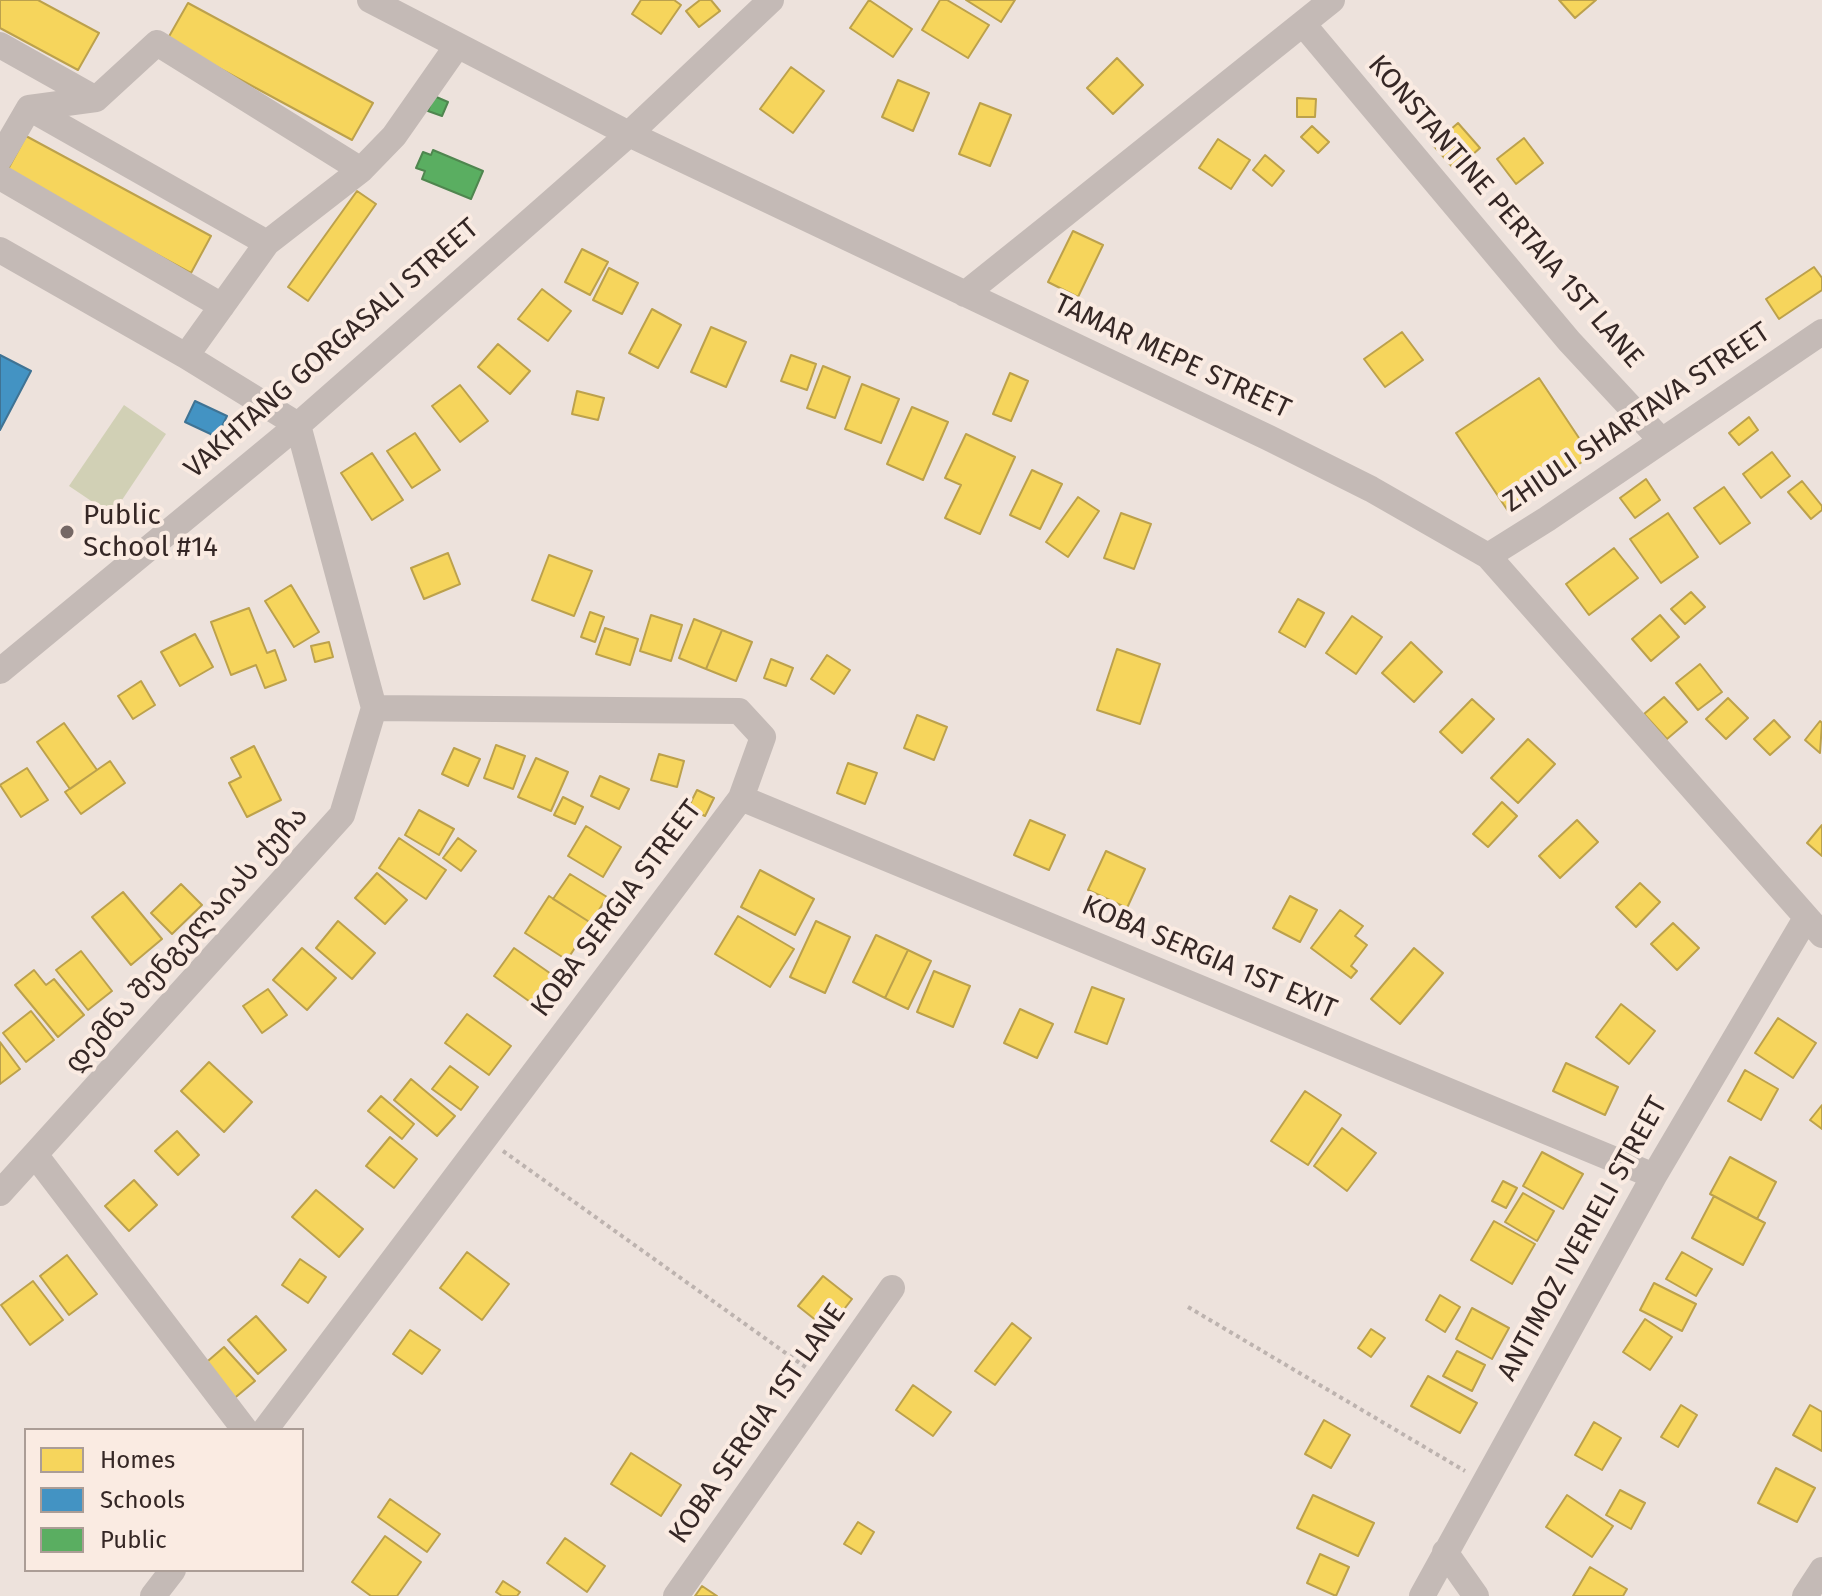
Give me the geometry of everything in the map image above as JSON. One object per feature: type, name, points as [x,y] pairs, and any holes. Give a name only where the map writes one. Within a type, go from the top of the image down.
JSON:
[{"type":"street","name":"TAMAR MEPE STREET","points":[[370,0],[629,134],[1358,482],[1488,556],[1814,926]]},
{"type":"street","name":"VAKHTANG GORGASALI STREET","points":[[0,671],[298,425],[629,134],[771,0]]},
{"type":"street","points":[[965,294],[1332,0]]},
{"type":"street","name":"KONSTANTINE PERTAIA 1ST LANE","points":[[1303,24],[1571,343],[1661,440]]},
{"type":"street","points":[[29,108],[96,99],[157,43],[361,170]]},
{"type":"street","points":[[0,45],[96,99]]},
{"type":"street","points":[[186,356],[267,243],[361,170],[394,136],[457,46]]},
{"type":"street","points":[[0,158],[29,108]]},
{"type":"street","points":[[29,108],[267,243]]},
{"type":"street","points":[[0,177],[222,306]]},
{"type":"street","points":[[0,250],[186,356],[298,425],[374,708]]},
{"type":"street","name":"ZHIULI SHARTAVA STREET","points":[[1488,556],[1822,332]]},
{"type":"street","name":"KOBA SERGIA STREET","points":[[267,1428],[741,798],[763,737],[739,711],[374,708]]},
{"type":"street","name":"დემნა შენგელაიას ქუჩა","points":[[0,1193],[342,815],[374,708]]},
{"type":"street","name":"KOBA SERGIA 1ST EXIT","points":[[741,798],[1654,1176]]},
{"type":"street","name":"ANTIMOZ IVERIELI STREET","points":[[1422,1596],[1654,1176],[1814,926]]},
{"type":"street","points":[[36,1156],[243,1428]]},
{"type":"street","name":"KOBA SERGIA 1ST LANE","points":[[676,1596],[892,1288]]},
{"type":"street","points":[[1445,1552],[1476,1596]]},
{"type":"street","points":[[1805,1596],[1822,1570]]},
{"type":"street","points":[[153,1596],[171,1572]]},
{"type":"path","points":[[485,1138],[826,1382]]},
{"type":"path","points":[[1188,1307],[1484,1482]]},
{"type":"green space","points":[[124,405],[166,434],[112,515],[69,486]]},
{"type":"building: Homes","points":[[0,0],[38,0],[99,33],[78,70],[0,28]]},
{"type":"building: Homes","points":[[641,0],[674,0],[681,5],[661,34],[632,14]]},
{"type":"building: Homes","points":[[700,0],[711,0],[720,11],[699,27],[686,11]]},
{"type":"building: Homes","points":[[869,0],[912,29],[893,57],[850,28]]},
{"type":"building: Homes","points":[[940,0],[947,0],[989,25],[968,58],[922,30]]},
{"type":"building: Homes","points":[[966,0],[1015,0],[1001,22]]},
{"type":"building: Homes","points":[[1559,0],[1596,0],[1575,18]]},
{"type":"building: Homes","points":[[188,3],[373,103],[352,140],[167,40]]},
{"type":"building: Homes","points":[[1117,58],[1143,85],[1113,114],[1087,88]]},
{"type":"building: Homes","points":[[791,67],[824,91],[793,133],[760,109]]},
{"type":"building: Homes","points":[[898,80],[929,93],[913,131],[882,117]]},
{"type":"building: Homes","points":[[1297,98],[1316,99],[1315,117],[1297,117]]},
{"type":"building: Homes","points":[[980,103],[1011,115],[990,166],[959,154]]},
{"type":"building: Homes","points":[[1458,123],[1480,148],[1455,170],[1433,145]]},
{"type":"building: Homes","points":[[1312,126],[1329,142],[1318,153],[1301,137]]},
{"type":"building: Homes","points":[[26,136],[211,236],[191,273],[6,173]]},
{"type":"building: Homes","points":[[1524,138],[1543,163],[1516,184],[1497,159]]},
{"type":"building: Homes","points":[[1218,139],[1250,160],[1231,189],[1199,168]]},
{"type":"building: Homes","points":[[1265,155],[1284,171],[1272,186],[1253,170]]},
{"type":"building: Homes","points":[[357,191],[376,204],[308,301],[288,287]]},
{"type":"building: Homes","points":[[1073,231],[1103,245],[1078,297],[1048,282]]},
{"type":"building: Homes","points":[[582,249],[608,262],[590,295],[565,282]]},
{"type":"building: Homes","points":[[1814,267],[1822,278],[1822,290],[1779,319],[1766,299]]},
{"type":"building: Homes","points":[[609,268],[638,283],[622,314],[593,300]]},
{"type":"building: Homes","points":[[542,289],[571,311],[548,341],[518,319]]},
{"type":"building: Homes","points":[[652,309],[681,325],[658,368],[629,353]]},
{"type":"building: Homes","points":[[711,327],[746,342],[726,387],[691,372]]},
{"type":"building: Homes","points":[[1402,332],[1423,360],[1385,387],[1364,359]]},
{"type":"building: Homes","points":[[498,344],[530,371],[510,394],[478,367]]},
{"type":"building: Homes","points":[[791,355],[816,364],[807,390],[781,381]]},
{"type":"building: Homes","points":[[823,366],[850,377],[835,418],[807,408]]},
{"type":"building: Homes","points":[[1010,373],[1028,381],[1011,421],[993,414]]},
{"type":"building: Homes","points":[[1539,378],[1591,456],[1508,511],[1456,433]]},
{"type":"building: Homes","points":[[862,384],[899,399],[881,443],[845,429]]},
{"type":"building: Homes","points":[[460,385],[488,421],[460,442],[432,406]]},
{"type":"building: Homes","points":[[577,391],[604,398],[598,420],[572,414]]},
{"type":"building: Homes","points":[[912,407],[948,422],[923,480],[887,464]]},
{"type":"building: Homes","points":[[1749,417],[1758,430],[1739,445],[1729,433]]},
{"type":"building: Homes","points":[[415,433],[440,470],[412,488],[387,451]]},
{"type":"building: Homes","points":[[966,434],[1015,457],[980,534],[945,518],[961,485],[945,478]]},
{"type":"building: Homes","points":[[1772,452],[1790,476],[1761,498],[1743,474]]},
{"type":"building: Homes","points":[[372,453],[403,500],[372,520],[341,473]]},
{"type":"building: Homes","points":[[1032,470],[1062,484],[1040,529],[1010,515]]},
{"type":"building: Homes","points":[[1646,479],[1660,500],[1635,518],[1620,498]]},
{"type":"building: Homes","points":[[1802,481],[1822,506],[1822,510],[1811,519],[1788,492]]},
{"type":"building: Homes","points":[[1724,487],[1750,523],[1720,544],[1694,508]]},
{"type":"building: Homes","points":[[1078,497],[1099,511],[1068,557],[1046,542]]},
{"type":"building: Homes","points":[[1121,513],[1151,524],[1134,569],[1104,558]]},
{"type":"building: Homes","points":[[1668,513],[1698,557],[1661,583],[1630,539]]},
{"type":"building: Homes","points":[[1614,548],[1638,578],[1589,615],[1566,584]]},
{"type":"building: Homes","points":[[448,553],[460,584],[424,599],[411,568]]},
{"type":"building: Homes","points":[[549,555],[592,571],[574,616],[532,600]]},
{"type":"building: Homes","points":[[291,585],[319,632],[294,647],[265,601]]},
{"type":"building: Homes","points":[[1691,592],[1705,607],[1685,624],[1671,609]]},
{"type":"building: Homes","points":[[1298,599],[1324,613],[1305,647],[1279,632]]},
{"type":"building: Homes","points":[[249,608],[267,653],[275,650],[286,680],[265,688],[256,665],[231,675],[211,622]]},
{"type":"building: Homes","points":[[590,612],[604,617],[595,642],[581,637]]},
{"type":"building: Homes","points":[[651,615],[682,625],[671,661],[640,651]]},
{"type":"building: Homes","points":[[1660,615],[1679,637],[1651,661],[1632,639]]},
{"type":"building: Homes","points":[[1352,616],[1382,637],[1356,674],[1326,653]]},
{"type":"building: Homes","points":[[694,619],[722,630],[706,669],[679,658]]},
{"type":"building: Homes","points":[[605,628],[638,639],[630,665],[596,654]]},
{"type":"building: Homes","points":[[722,630],[752,642],[736,681],[706,669]]},
{"type":"building: Homes","points":[[195,634],[213,667],[180,686],[161,652]]},
{"type":"building: Homes","points":[[329,642],[333,657],[315,662],[311,646]]},
{"type":"building: Homes","points":[[1411,642],[1442,672],[1414,702],[1382,673]]},
{"type":"building: Homes","points":[[1117,649],[1160,664],[1140,724],[1097,710]]},
{"type":"building: Homes","points":[[827,655],[850,670],[834,694],[811,679]]},
{"type":"building: Homes","points":[[771,659],[793,668],[786,686],[764,678]]},
{"type":"building: Homes","points":[[1700,664],[1722,692],[1698,710],[1676,683]]},
{"type":"building: Homes","points":[[141,681],[155,705],[133,719],[118,696]]},
{"type":"building: Homes","points":[[1664,697],[1687,722],[1667,739],[1644,714]]},
{"type":"building: Homes","points":[[1728,698],[1748,718],[1726,739],[1706,719]]},
{"type":"building: Homes","points":[[1472,699],[1494,719],[1462,753],[1440,732]]},
{"type":"building: Homes","points":[[917,715],[947,727],[934,760],[904,748]]},
{"type":"building: Homes","points":[[1774,720],[1790,737],[1770,755],[1754,739]]},
{"type":"building: Homes","points":[[1820,721],[1822,723],[1820,753],[1805,740]]},
{"type":"building: Homes","points":[[64,723],[97,770],[70,789],[37,742]]},
{"type":"building: Homes","points":[[1528,739],[1555,764],[1518,803],[1491,778]]},
{"type":"building: Homes","points":[[496,745],[525,756],[513,789],[484,778]]},
{"type":"building: Homes","points":[[254,746],[281,800],[247,817],[229,783],[241,777],[231,758]]},
{"type":"building: Homes","points":[[454,748],[480,759],[468,786],[442,774]]},
{"type":"building: Homes","points":[[659,754],[684,761],[677,787],[651,780]]},
{"type":"building: Homes","points":[[536,758],[568,772],[551,811],[518,797]]},
{"type":"building: Homes","points":[[110,761],[125,783],[81,814],[65,792]]},
{"type":"building: Homes","points":[[848,763],[877,773],[865,804],[837,793]]},
{"type":"building: Homes","points":[[27,768],[48,800],[21,817],[0,785]]},
{"type":"building: Homes","points":[[600,776],[629,789],[619,809],[591,796]]},
{"type":"building: Homes","points":[[697,790],[714,798],[705,816],[688,808]]},
{"type":"building: Homes","points":[[563,797],[583,807],[575,824],[554,815]]},
{"type":"building: Homes","points":[[1502,802],[1517,816],[1488,847],[1473,834]]},
{"type":"building: Homes","points":[[419,810],[454,829],[439,855],[405,835]]},
{"type":"building: Homes","points":[[1030,820],[1065,835],[1049,870],[1014,855]]},
{"type":"building: Homes","points":[[1577,820],[1598,842],[1560,878],[1539,856]]},
{"type":"building: Homes","points":[[1822,825],[1822,856],[1807,843]]},
{"type":"building: Homes","points":[[586,826],[621,847],[603,877],[568,856]]},
{"type":"building: Homes","points":[[399,838],[446,870],[426,899],[379,868]]},
{"type":"building: Homes","points":[[458,838],[476,851],[461,871],[443,858]]},
{"type":"building: Homes","points":[[1106,851],[1145,869],[1127,908],[1088,890]]},
{"type":"building: Homes","points":[[760,870],[814,899],[795,935],[741,907]]},
{"type":"building: Homes","points":[[377,873],[407,900],[385,924],[355,898]]},
{"type":"building: Homes","points":[[570,874],[607,897],[591,923],[553,899]]},
{"type":"building: Homes","points":[[1640,883],[1660,902],[1636,927],[1616,907]]},
{"type":"building: Homes","points":[[181,884],[202,905],[172,934],[151,913]]},
{"type":"building: Homes","points":[[123,892],[162,939],[131,965],[92,917]]},
{"type":"building: Homes","points":[[549,896],[591,923],[567,960],[525,933]]},
{"type":"building: Homes","points":[[1290,896],[1317,910],[1300,942],[1273,928]]},
{"type":"building: Homes","points":[[1340,910],[1363,926],[1355,936],[1367,945],[1351,966],[1357,971],[1351,978],[1311,948]]},
{"type":"building: Homes","points":[[738,916],[794,949],[770,987],[715,954]]},
{"type":"building: Homes","points":[[338,921],[375,953],[352,979],[316,948]]},
{"type":"building: Homes","points":[[816,921],[850,937],[825,993],[790,977]]},
{"type":"building: Homes","points":[[1673,923],[1699,948],[1677,970],[1651,944]]},
{"type":"building: Homes","points":[[876,935],[908,950],[885,998],[853,982]]},
{"type":"building: Homes","points":[[302,948],[336,978],[307,1010],[273,980]]},
{"type":"building: Homes","points":[[514,948],[554,976],[533,1004],[494,976]]},
{"type":"building: Homes","points":[[1414,948],[1443,973],[1400,1024],[1371,999]]},
{"type":"building: Homes","points":[[908,950],[931,961],[908,1009],[885,998]]},
{"type":"building: Homes","points":[[81,951],[112,991],[88,1010],[56,970]]},
{"type":"building: Homes","points":[[34,970],[46,985],[54,979],[84,1015],[58,1037],[15,985]]},
{"type":"building: Homes","points":[[934,971],[970,986],[953,1027],[917,1012]]},
{"type":"building: Homes","points":[[1092,987],[1124,999],[1107,1044],[1075,1032]]},
{"type":"building: Homes","points":[[268,989],[287,1015],[262,1033],[243,1006]]},
{"type":"building: Homes","points":[[1621,1004],[1655,1031],[1629,1064],[1596,1037]]},
{"type":"building: Homes","points":[[1020,1009],[1053,1024],[1037,1058],[1004,1043]]},
{"type":"building: Homes","points":[[31,1011],[54,1040],[26,1062],[3,1033]]},
{"type":"building: Homes","points":[[467,1014],[511,1046],[489,1075],[445,1043]]},
{"type":"building: Homes","points":[[1778,1018],[1816,1043],[1793,1078],[1755,1053]]},
{"type":"building: Homes","points":[[0,1042],[20,1069],[0,1084]]},
{"type":"building: Homes","points":[[209,1062],[252,1102],[224,1132],[181,1091]]},
{"type":"building: Homes","points":[[1566,1063],[1618,1087],[1605,1115],[1553,1091]]},
{"type":"building: Homes","points":[[450,1066],[478,1087],[461,1110],[432,1089]]},
{"type":"building: Homes","points":[[1745,1070],[1778,1089],[1761,1120],[1728,1101]]},
{"type":"building: Homes","points":[[411,1079],[455,1116],[437,1136],[394,1100]]},
{"type":"building: Homes","points":[[1305,1091],[1341,1115],[1308,1165],[1271,1141]]},
{"type":"building: Homes","points":[[381,1096],[414,1124],[402,1139],[368,1111]]},
{"type":"building: Homes","points":[[1822,1105],[1822,1129],[1810,1120]]},
{"type":"building: Homes","points":[[1342,1128],[1376,1153],[1347,1191],[1314,1166]]},
{"type":"building: Homes","points":[[177,1131],[199,1155],[178,1175],[155,1151]]},
{"type":"building: Homes","points":[[390,1137],[417,1159],[394,1188],[366,1166]]},
{"type":"building: Homes","points":[[1542,1152],[1583,1174],[1563,1209],[1523,1186]]},
{"type":"building: Homes","points":[[1730,1157],[1776,1182],[1757,1219],[1710,1194]]},
{"type":"building: Homes","points":[[134,1180],[157,1205],[129,1231],[105,1206]]},
{"type":"building: Homes","points":[[1503,1181],[1517,1188],[1506,1208],[1492,1201]]},
{"type":"building: Homes","points":[[316,1190],[363,1229],[339,1257],[292,1217]]},
{"type":"building: Homes","points":[[1523,1193],[1554,1211],[1537,1241],[1505,1222]]},
{"type":"building: Homes","points":[[1714,1196],[1765,1223],[1743,1265],[1692,1238]]},
{"type":"building: Homes","points":[[1494,1221],[1535,1244],[1512,1284],[1471,1260]]},
{"type":"building: Homes","points":[[467,1252],[509,1284],[482,1320],[440,1288]]},
{"type":"building: Homes","points":[[1682,1252],[1712,1269],[1696,1296],[1666,1279]]},
{"type":"building: Homes","points":[[67,1255],[97,1294],[69,1315],[40,1276]]},
{"type":"building: Homes","points":[[300,1259],[326,1277],[308,1303],[282,1285]]},
{"type":"building: Homes","points":[[823,1276],[852,1299],[828,1330],[798,1306]]},
{"type":"building: Homes","points":[[33,1281],[63,1320],[30,1345],[1,1305]]},
{"type":"building: Homes","points":[[1654,1283],[1696,1304],[1682,1331],[1640,1310]]},
{"type":"building: Homes","points":[[1440,1295],[1460,1307],[1445,1332],[1426,1320]]},
{"type":"building: Homes","points":[[1472,1308],[1509,1328],[1492,1359],[1456,1339]]},
{"type":"building: Homes","points":[[256,1316],[286,1350],[258,1374],[228,1340]]},
{"type":"building: Homes","points":[[1645,1319],[1672,1337],[1650,1370],[1623,1352]]},
{"type":"building: Homes","points":[[1012,1323],[1031,1338],[995,1385],[975,1371]]},
{"type":"building: Homes","points":[[1371,1329],[1385,1338],[1371,1357],[1358,1348]]},
{"type":"building: Homes","points":[[410,1330],[440,1350],[422,1374],[393,1354]]},
{"type":"building: Homes","points":[[224,1347],[255,1381],[231,1401],[201,1367]]},
{"type":"building: Homes","points":[[1457,1351],[1485,1365],[1472,1391],[1443,1376]]},
{"type":"building: Homes","points":[[1428,1376],[1477,1403],[1460,1433],[1411,1406]]},
{"type":"building: Homes","points":[[913,1385],[951,1412],[933,1436],[896,1410]]},
{"type":"building: Homes","points":[[1681,1405],[1697,1415],[1678,1447],[1661,1437]]},
{"type":"building: Homes","points":[[1810,1405],[1822,1412],[1822,1451],[1793,1435]]},
{"type":"building: Homes","points":[[1324,1420],[1350,1435],[1331,1468],[1305,1454]]},
{"type":"building: Homes","points":[[1594,1422],[1621,1438],[1602,1470],[1575,1455]]},
{"type":"building: Homes","points":[[631,1453],[681,1485],[661,1516],[611,1484]]},
{"type":"building: Homes","points":[[1776,1468],[1815,1488],[1797,1522],[1758,1503]]},
{"type":"building: Homes","points":[[1620,1490],[1645,1503],[1631,1529],[1606,1515]]},
{"type":"building: Homes","points":[[1313,1495],[1374,1523],[1358,1556],[1297,1528]]},
{"type":"building: Homes","points":[[1567,1495],[1613,1526],[1592,1557],[1546,1527]]},
{"type":"building: Homes","points":[[390,1499],[440,1534],[427,1552],[378,1517]]},
{"type":"building: Homes","points":[[858,1522],[874,1532],[861,1554],[844,1544]]},
{"type":"building: Homes","points":[[385,1536],[421,1562],[397,1596],[371,1596],[352,1582]]},
{"type":"building: Homes","points":[[565,1538],[605,1566],[587,1592],[547,1563]]},
{"type":"building: Homes","points":[[1320,1554],[1349,1567],[1336,1596],[1307,1583]]},
{"type":"building: Homes","points":[[1590,1567],[1627,1589],[1623,1596],[1573,1596]]},
{"type":"building: Homes","points":[[503,1581],[520,1592],[517,1596],[502,1596],[496,1592]]},
{"type":"building: Homes","points":[[702,1586],[717,1596],[695,1596]]},
{"type":"building: Schools","points":[[0,355],[31,371],[0,430]]},
{"type":"building: Schools","points":[[195,401],[227,416],[217,437],[185,422]]},
{"type":"building: Public","points":[[434,96],[448,102],[442,116],[428,111]]},
{"type":"building: Public","points":[[433,150],[483,171],[471,199],[422,179],[425,171],[416,168],[423,152],[431,155]]},
{"type":"place","name":"Public School #14","points":[[67,532]]}]
